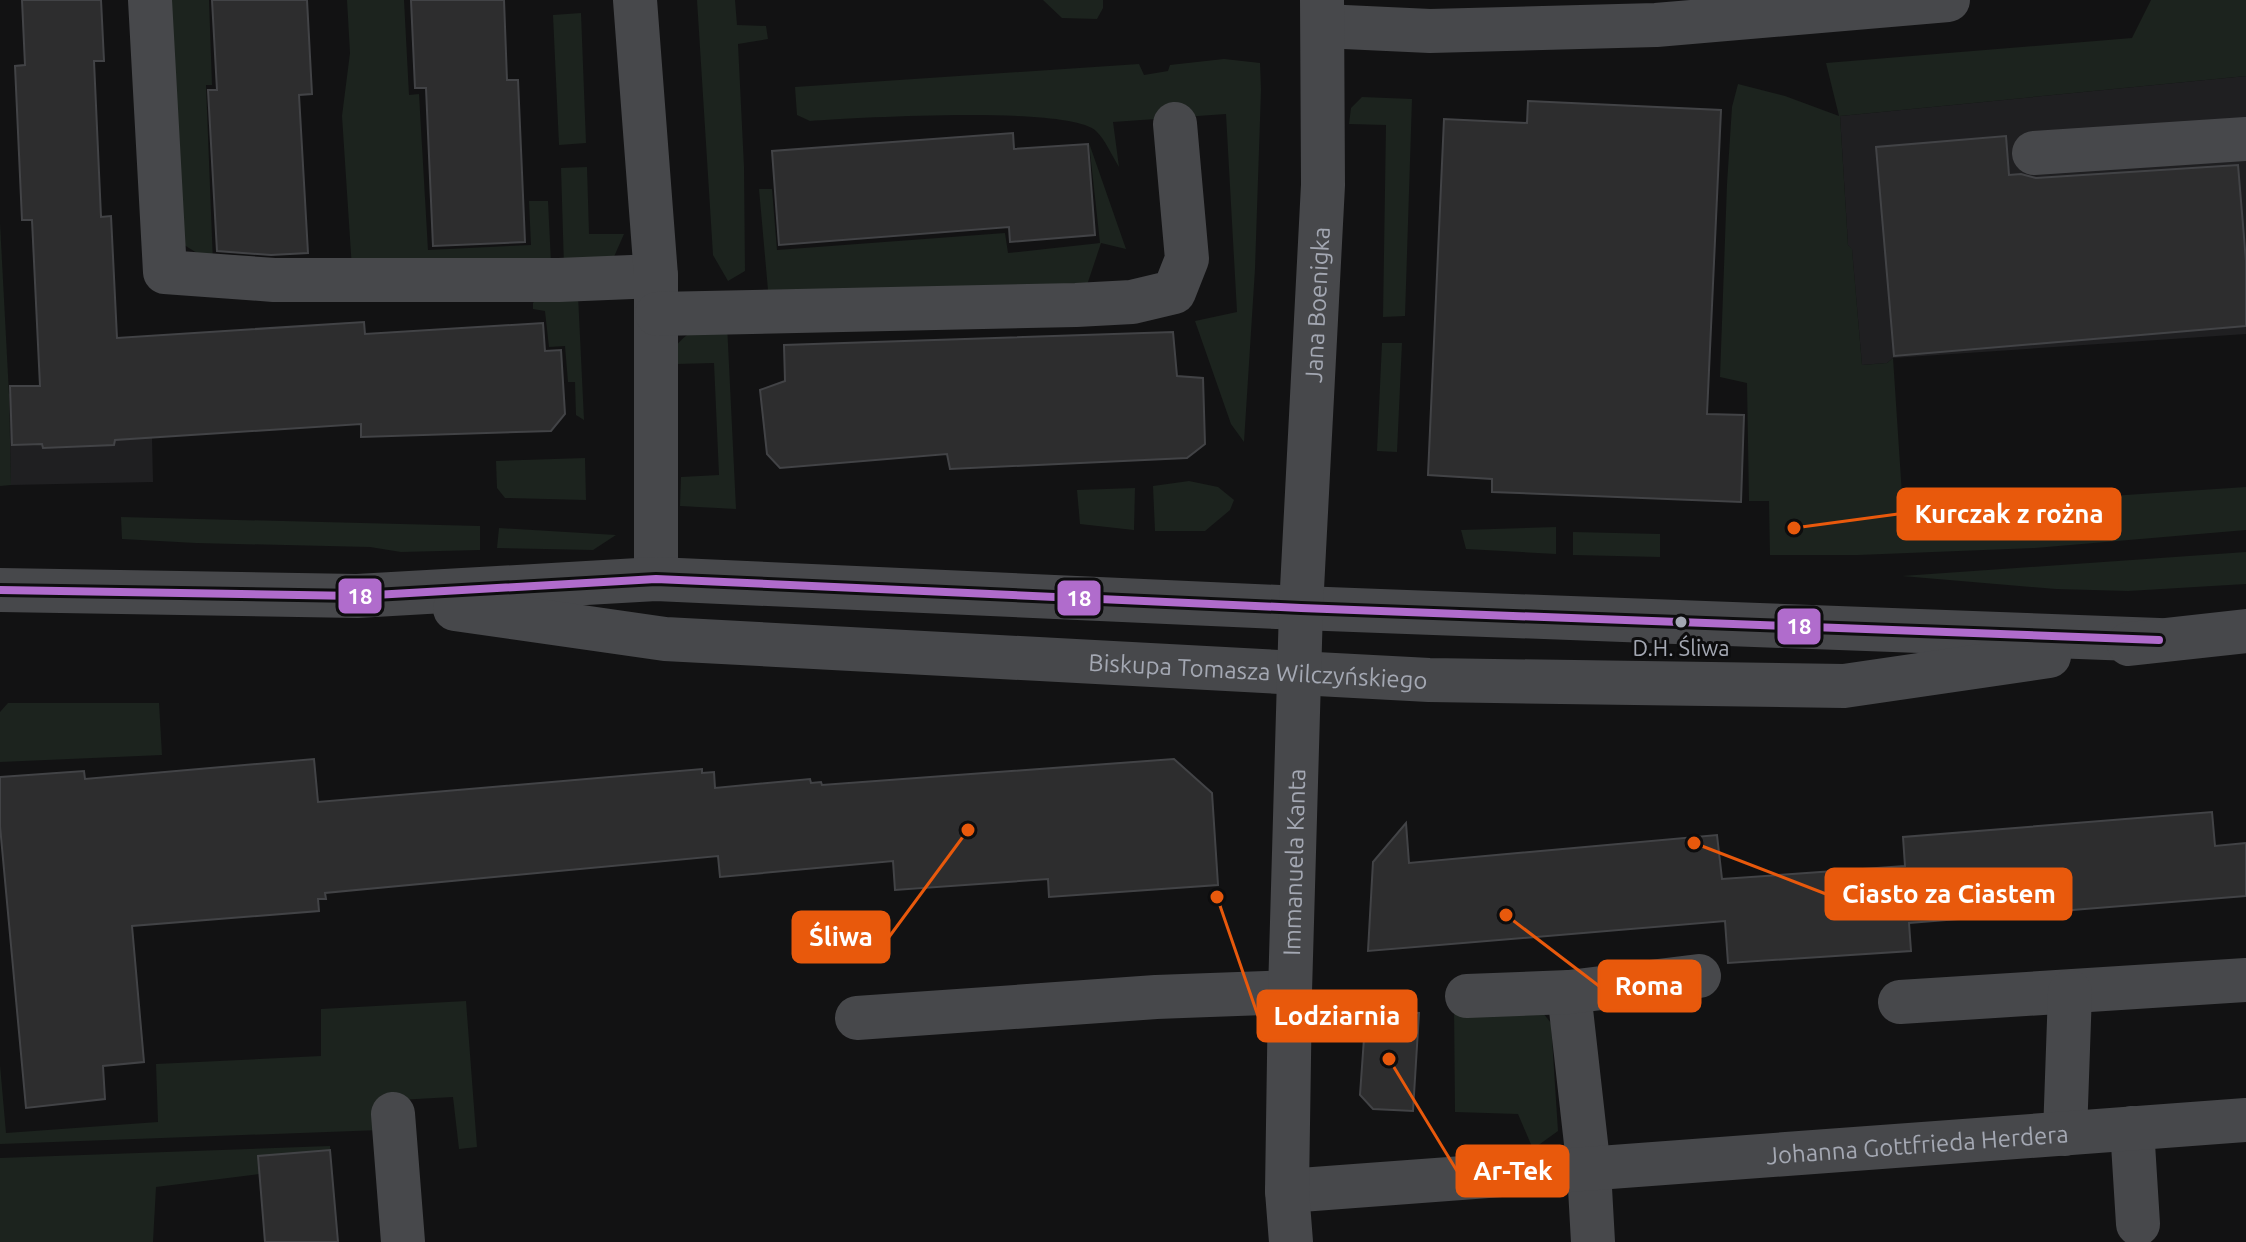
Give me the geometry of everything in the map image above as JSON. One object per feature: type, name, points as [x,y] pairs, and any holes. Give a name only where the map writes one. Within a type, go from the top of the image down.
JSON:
[{"type":"street","points":[[150,0],[165,272],[274,280],[559,280],[656,295],[1076,305],[1132,302],[1174,292],[1187,259],[1175,124]]},
{"type":"street","points":[[635,0],[656,295],[656,579]]},
{"type":"street","points":[[1322,13],[1430,31],[1656,25],[1948,0]]},
{"type":"street","name":"Jana Boenigka","points":[[1299,673],[1323,185],[1322,13]]},
{"type":"street","points":[[2034,153],[2246,139]]},
{"type":"street","name":"Biskupa Tomasza Wilczyńskiego","points":[[0,590],[357,596],[656,579],[1301,608],[2159,640]]},
{"type":"street","name":"Biskupa Tomasza Wilczyńskiego","points":[[357,596],[665,639],[1429,680],[1844,686],[2159,640],[2246,631]]},
{"type":"street","name":"Immanuela Kanta","points":[[1291,1242],[1287,1191],[1299,673]]},
{"type":"street","points":[[1467,996],[1569,992],[1699,976]]},
{"type":"street","points":[[1900,1002],[2246,980]]},
{"type":"street","points":[[857,1018],[1156,997],[1290,992]]},
{"type":"street","points":[[1569,992],[1589,1170],[1593,1242]]},
{"type":"street","points":[[2065,1134],[2070,992]]},
{"type":"street","points":[[393,1114],[403,1242]]},
{"type":"street","name":"Johanna Gottfrieda Herdera","points":[[1287,1191],[2246,1120]]},
{"type":"street","points":[[2132,1128],[2138,1224]]},
{"type":"shaded area","points":[[166,0],[209,0],[212,85],[206,85],[213,263],[181,243]]},
{"type":"shaded area","points":[[347,0],[404,0],[409,95],[419,94],[428,250],[531,245],[529,201],[548,201],[551,263],[352,269],[342,116],[350,53]]},
{"type":"shaded area","points":[[697,0],[735,0],[737,25],[766,26],[768,39],[738,44],[745,271],[728,281],[713,255]]},
{"type":"shaded area","points":[[1043,0],[1103,0],[1103,8],[1097,19],[1062,18]]},
{"type":"shaded area","points":[[2151,0],[2246,0],[2246,76],[1840,116],[1848,245],[1852,249],[1862,365],[1887,363],[1893,358],[1903,510],[2246,487],[2246,530],[2035,548],[1770,555],[1769,501],[1749,501],[1747,383],[1720,377],[1727,184],[1732,107],[1738,84],[1785,96],[1839,116],[1826,63],[2132,38]]},
{"type":"shaded area","points":[[581,13],[586,143],[559,145],[553,15]]},
{"type":"shaded area","points":[[1224,59],[1260,63],[1255,269],[1244,442],[1231,424],[1195,321],[1237,312],[1226,114],[1113,122],[1119,167],[1099,134],[1078,123],[1046,118],[960,115],[810,121],[797,115],[795,87],[1139,64],[1144,75],[1168,71],[1170,65]]},
{"type":"shaded area","points":[[2246,76],[2246,334],[1893,358],[1887,363],[1862,365],[1852,250],[1848,245],[1840,116]]},
{"type":"shaded area","points":[[1362,97],[1412,99],[1405,316],[1383,317],[1386,125],[1349,124],[1351,108]]},
{"type":"shaded area","points":[[1089,143],[1126,249],[1101,243],[1087,285],[768,290],[759,189],[772,189],[777,250],[1005,233],[1008,253],[1100,243]]},
{"type":"shaded area","points":[[587,167],[589,234],[624,234],[613,259],[564,267],[561,168]]},
{"type":"shaded area","points":[[0,223],[11,485],[0,486]]},
{"type":"shaded area","points":[[541,294],[578,295],[584,420],[576,415],[575,382],[568,382],[565,346],[549,347],[545,311],[533,309],[533,303]]},
{"type":"shaded area","points":[[727,324],[736,509],[680,506],[681,477],[719,475],[714,363],[676,364],[675,347],[698,329]]},
{"type":"shaded area","points":[[1382,343],[1402,343],[1397,452],[1377,451]]},
{"type":"shaded area","points":[[151,391],[153,482],[11,485],[9,394]]},
{"type":"shaded area","points":[[585,458],[586,500],[505,498],[497,488],[496,461]]},
{"type":"shaded area","points":[[1189,481],[1218,487],[1234,500],[1230,510],[1205,531],[1155,531],[1153,486]]},
{"type":"shaded area","points":[[1135,488],[1134,530],[1080,524],[1077,490]]},
{"type":"shaded area","points":[[121,517],[480,526],[480,550],[401,552],[370,547],[122,539]]},
{"type":"shaded area","points":[[1556,527],[1556,554],[1466,549],[1461,530]]},
{"type":"shaded area","points":[[499,528],[616,535],[593,550],[497,548]]},
{"type":"shaded area","points":[[1573,532],[1660,534],[1660,557],[1573,555]]},
{"type":"shaded area","points":[[2246,552],[2246,584],[2128,591],[2056,589],[1902,576]]},
{"type":"shaded area","points":[[8,703],[159,703],[162,755],[0,762],[0,712]]},
{"type":"shaded area","points":[[466,1001],[477,1147],[459,1149],[453,1097],[380,1101],[381,1130],[0,1144],[0,1065],[6,1133],[158,1122],[156,1064],[321,1056],[321,1009]]},
{"type":"shaded area","points":[[1454,1005],[1539,1008],[1551,1023],[1558,1131],[1533,1149],[1518,1114],[1455,1112]]},
{"type":"shaded area","points":[[330,1146],[330,1150],[259,1156],[259,1174],[156,1187],[153,1242],[0,1242],[0,1158]]},
{"type":"building","points":[[22,0],[101,0],[104,61],[94,61],[101,217],[111,216],[117,338],[364,322],[365,334],[543,323],[545,351],[561,350],[565,414],[551,431],[361,437],[361,424],[115,440],[114,445],[43,448],[42,444],[12,445],[10,386],[40,386],[32,220],[22,220],[15,66],[25,65]]},
{"type":"building","points":[[212,0],[307,0],[312,94],[299,95],[308,253],[271,255],[217,251],[208,90],[217,90]]},
{"type":"building","points":[[411,0],[504,0],[507,80],[518,80],[525,242],[433,246],[426,88],[415,88]]},
{"type":"building","points":[[1528,101],[1721,110],[1707,414],[1744,415],[1741,502],[1492,492],[1492,479],[1428,475],[1444,119],[1527,123]]},
{"type":"building","points":[[1013,133],[1014,149],[1088,144],[1095,235],[1010,242],[1009,227],[779,245],[772,151]]},
{"type":"building","points":[[2006,136],[2009,175],[2036,178],[2238,165],[2246,261],[2246,326],[1894,356],[1876,147]]},
{"type":"building","points":[[1173,332],[1177,376],[1203,378],[1205,444],[1187,458],[950,469],[947,454],[780,468],[767,454],[760,390],[785,381],[784,345]]},
{"type":"building","points":[[314,759],[318,802],[702,769],[702,773],[714,772],[715,788],[810,779],[811,783],[821,782],[822,785],[1174,759],[1212,793],[1218,885],[1049,897],[1048,879],[895,890],[893,861],[720,877],[718,856],[325,893],[326,899],[318,899],[319,911],[132,926],[144,1062],[103,1066],[105,1099],[26,1108],[0,826],[0,777],[84,771],[85,779]]},
{"type":"building","points":[[2212,812],[2215,846],[2246,843],[2246,896],[1909,923],[1911,951],[1728,963],[1725,921],[1368,951],[1373,862],[1406,823],[1409,863],[1717,835],[1722,879],[1905,866],[1903,837]]},
{"type":"building","points":[[1366,1010],[1419,1013],[1413,1111],[1373,1109],[1360,1095]]},
{"type":"building","points":[[330,1150],[338,1242],[265,1242],[258,1156]]},
{"type":"transit line","name":"18","points":[[0,590],[357,596],[656,579],[1301,608],[2159,640]]},
{"type":"place","name":"Kurczak z rożna","points":[[1794,528]]},
{"type":"place","name":"D.H. Śliwa","points":[[1681,622]]},
{"type":"place","name":"Śliwa","points":[[968,830]]},
{"type":"place","name":"Ciasto za Ciastem","points":[[1694,843]]},
{"type":"place","name":"Lodziarnia","points":[[1217,897]]},
{"type":"place","name":"Roma","points":[[1506,915]]},
{"type":"place","name":"Ar-Tek","points":[[1389,1059]]}]
